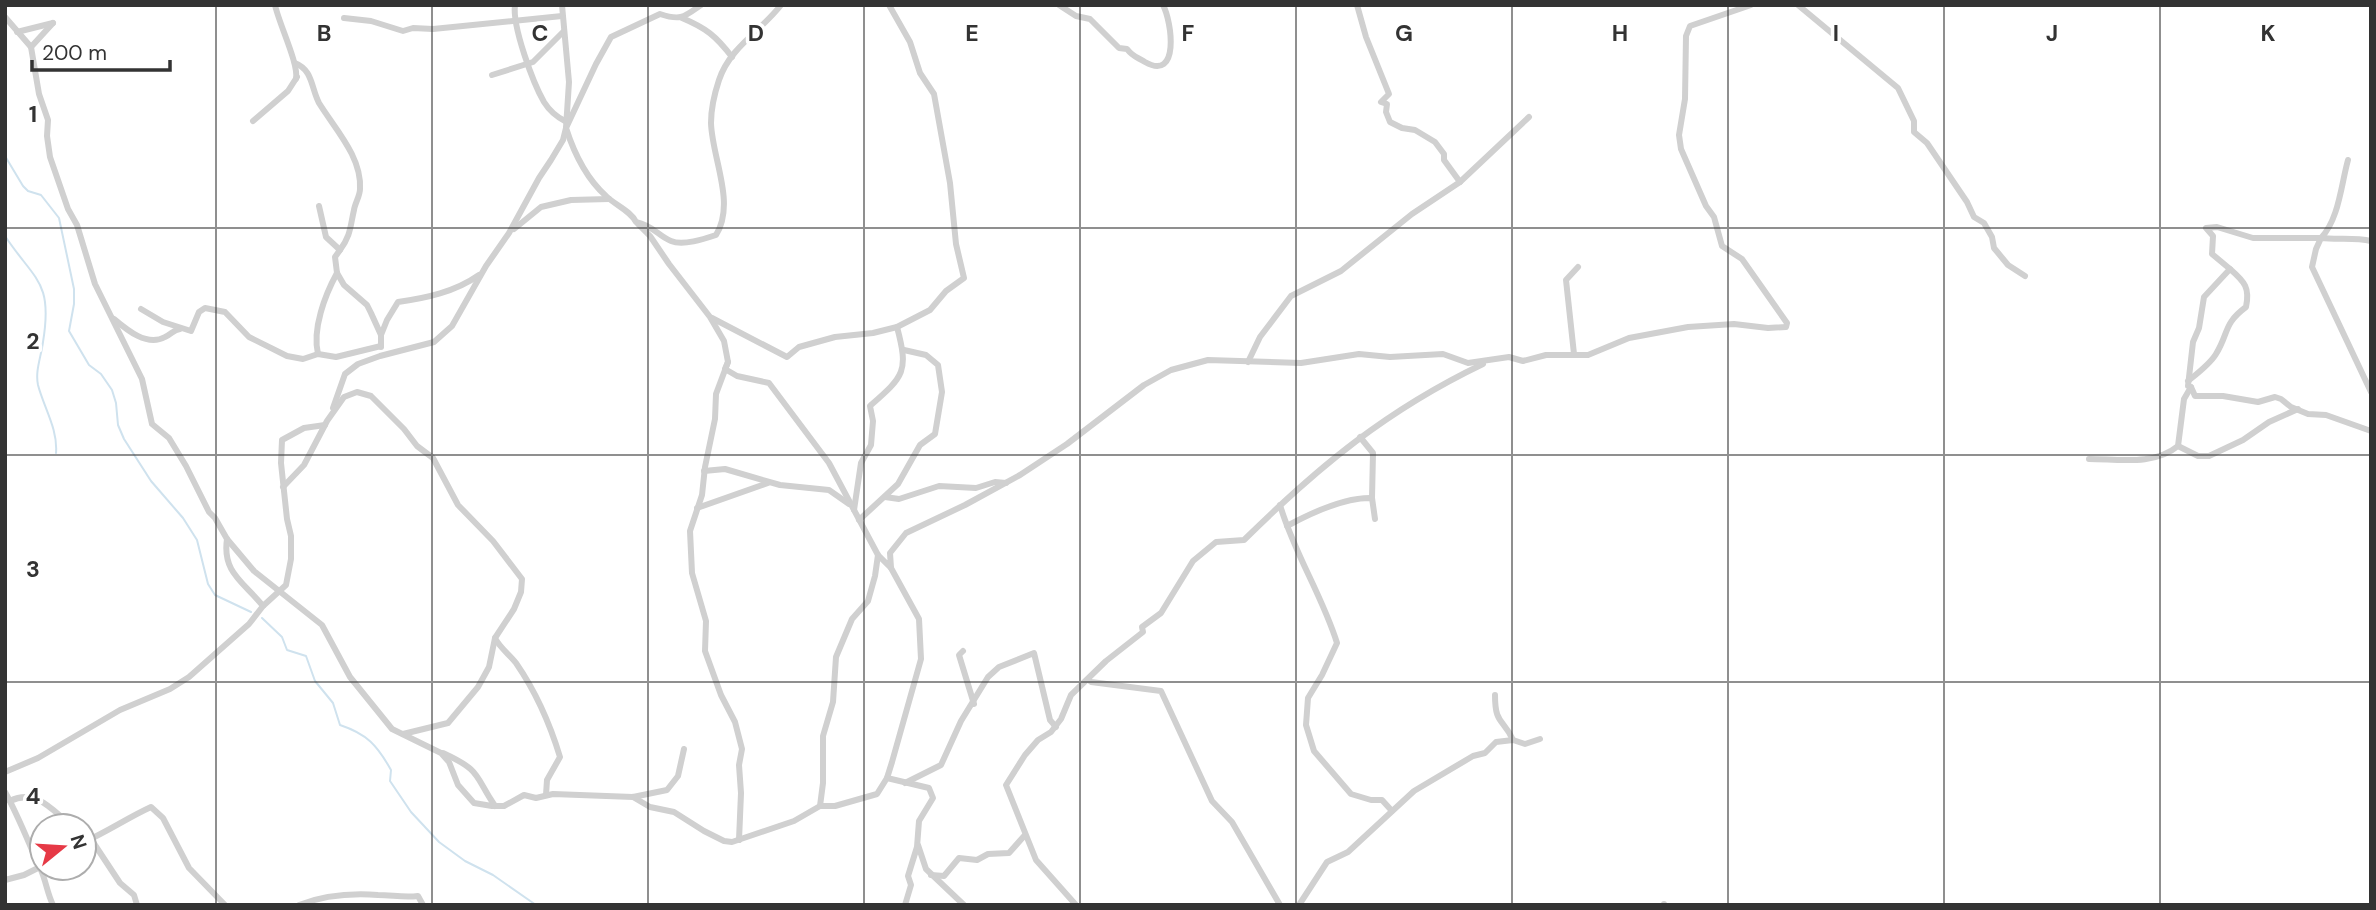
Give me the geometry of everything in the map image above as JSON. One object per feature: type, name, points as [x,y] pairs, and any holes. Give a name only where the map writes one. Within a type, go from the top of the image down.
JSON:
[{"type":"street","points":[[275,5],[295,63],[296,79]]},
{"type":"street","points":[[515,5],[516,21],[527,64],[545,103],[556,117],[566,124]]},
{"type":"street","points":[[327,422],[345,374],[358,364],[434,342],[452,326],[563,140],[569,82],[562,5]]},
{"type":"street","points":[[633,797],[650,807],[674,812],[724,841],[739,840],[794,821],[820,806],[835,806],[877,794],[887,778],[921,659],[919,619],[891,568],[878,555],[829,463],[769,383],[737,376],[726,369],[728,362],[724,341],[710,317],[634,216],[608,198],[594,184],[571,144],[566,124],[611,37],[660,15],[673,19],[681,18],[701,5]]},
{"type":"street","points":[[636,222],[649,225],[671,242],[700,240],[716,235],[724,205],[711,120],[719,79],[738,47],[774,15],[781,5]]},
{"type":"street","points":[[710,317],[787,358],[799,346],[897,327],[930,310],[946,291],[964,278],[956,244],[950,183],[934,94],[920,72],[910,42],[889,5]]},
{"type":"street","points":[[1059,5],[1076,16],[1090,19],[1119,48],[1127,49],[1134,58],[1153,67],[1161,66],[1168,60],[1171,50],[1168,33],[1170,23],[1163,5]]},
{"type":"street","points":[[1357,5],[1366,37],[1390,94],[1381,102],[1387,104],[1386,112],[1390,122],[1415,130],[1435,142],[1460,182]]},
{"type":"street","points":[[891,568],[890,553],[906,533],[1006,482],[1067,444],[1144,385],[1171,370],[1208,360],[1301,363],[1359,354],[1390,357],[1443,354],[1468,363],[1509,357],[1523,361],[1546,355],[1588,355],[1629,338],[1688,327],[1734,324],[1768,328],[1787,325],[1783,315],[1761,289],[1742,259],[1737,253],[1722,246],[1714,217],[1706,206],[1679,143],[1685,99],[1688,29],[1751,5]]},
{"type":"street","points":[[1798,5],[1898,88],[1914,121],[1914,132],[1927,143],[1967,202],[1974,217],[1984,223],[1994,247],[2008,265],[2025,276]]},
{"type":"street","points":[[344,18],[371,21],[403,31],[562,16]]},
{"type":"street","points":[[5,17],[31,47],[39,94],[48,120],[50,157],[68,209],[77,225],[95,284],[142,379],[152,424],[169,438],[209,512],[227,539],[254,571],[322,625],[350,677],[385,722],[392,729],[472,768],[495,806]]},
{"type":"street","points":[[681,18],[705,28],[719,39],[732,57]]},
{"type":"street","points":[[17,32],[53,23],[31,47]]},
{"type":"street","points":[[492,75],[533,62],[563,32]]},
{"type":"street","points":[[295,63],[304,66],[316,97],[334,123],[360,172],[360,190],[351,232],[335,257],[337,273],[344,285],[367,305],[381,335],[380,356]]},
{"type":"street","points":[[253,121],[288,91],[304,66]]},
{"type":"street","points":[[1248,362],[1260,337],[1291,296],[1341,271],[1412,214],[1460,182],[1529,117]]},
{"type":"street","points":[[2348,160],[2334,216],[2328,232],[2316,248],[2312,267],[2371,392]]},
{"type":"street","points":[[509,233],[541,207],[571,200],[608,198]]},
{"type":"street","points":[[319,206],[326,237],[340,250]]},
{"type":"street","points":[[2189,384],[2216,355],[2224,331],[2246,307],[2249,295],[2246,287],[2230,269],[2212,254],[2213,236],[2206,229],[2217,227],[2253,238],[2359,238],[2371,241]]},
{"type":"street","points":[[1574,354],[1566,280],[1578,267]]},
{"type":"street","points":[[2089,459],[2154,458],[2169,454],[2178,446],[2193,342],[2199,328],[2204,297],[2230,269]]},
{"type":"street","points":[[381,335],[398,302],[412,301],[458,288],[483,272]]},
{"type":"street","points":[[318,354],[316,345],[324,302],[337,273]]},
{"type":"street","points":[[141,309],[150,317],[191,331],[199,312],[205,308],[225,312],[249,337],[286,356],[303,359],[318,354],[336,357],[381,346]]},
{"type":"street","points":[[111,316],[146,340],[156,341],[182,329]]},
{"type":"street","points":[[853,508],[861,463],[871,445],[873,421],[870,406],[900,378],[904,350],[897,327]]},
{"type":"street","points":[[859,520],[898,484],[920,445],[935,434],[942,393],[938,365],[926,355],[904,350]]},
{"type":"street","points":[[728,362],[716,394],[702,495],[690,531],[692,573],[706,621],[705,651],[721,695],[735,722],[742,749],[739,765],[739,840]]},
{"type":"street","points":[[1076,905],[1036,859],[1006,785],[1025,755],[1038,740],[1056,727],[1071,695],[1106,661],[1143,632],[1142,627],[1161,613],[1194,561],[1216,542],[1244,540],[1296,489],[1360,437],[1423,395],[1488,362]]},
{"type":"street","points":[[2189,384],[2195,396],[2223,396],[2258,402],[2275,397],[2308,414],[2326,415],[2371,431]]},
{"type":"street","points":[[283,487],[304,465],[344,397],[365,393],[373,397],[437,464],[458,505],[493,541],[522,579],[521,592],[514,609],[495,638],[489,667],[478,687],[448,723],[403,734]]},
{"type":"street","points":[[2178,446],[2197,456],[2209,456],[2298,409]]},
{"type":"street","points":[[5,772],[38,758],[120,710],[170,689],[189,677],[249,624],[278,590],[286,585],[291,559],[291,536],[283,487],[282,440],[304,428],[327,422]]},
{"type":"street","points":[[1360,437],[1373,453],[1372,498],[1375,519]]},
{"type":"street","points":[[704,471],[725,469],[762,481],[829,490],[853,508]]},
{"type":"street","points":[[697,508],[773,481]]},
{"type":"street","points":[[885,497],[899,499],[939,486],[976,488],[995,482],[1006,482]]},
{"type":"street","points":[[1287,526],[1317,512],[1363,498],[1372,498]]},
{"type":"street","points":[[1280,505],[1287,526],[1328,613],[1336,643],[1308,698],[1306,725],[1314,751],[1351,794],[1382,800],[1392,811]]},
{"type":"street","points":[[227,539],[225,550],[230,569],[263,606]]},
{"type":"street","points":[[820,806],[823,736],[833,702],[836,657],[852,619],[868,601],[878,555]]},
{"type":"street","points":[[495,638],[498,645],[516,663],[538,699],[556,744],[560,757],[547,780],[546,795]]},
{"type":"street","points":[[963,651],[959,655],[962,670],[974,704]]},
{"type":"street","points":[[905,783],[941,765],[961,721],[974,704],[988,677],[999,667],[1034,653],[1050,720],[1056,727]]},
{"type":"street","points":[[1088,679],[1091,682],[1161,691],[1212,801],[1232,821],[1280,905]]},
{"type":"street","points":[[1495,695],[1495,710],[1499,722],[1513,740]]},
{"type":"street","points":[[1298,905],[1327,862],[1348,852],[1414,791],[1473,756],[1485,753],[1496,742],[1513,740],[1525,744],[1540,739]]},
{"type":"street","points":[[442,753],[465,794],[474,803],[495,806],[515,802],[524,795],[536,798],[546,795],[633,797],[667,790],[678,776],[684,748]]},
{"type":"street","points":[[887,778],[929,788],[933,798],[919,821],[917,843],[908,876],[911,885],[905,905]]},
{"type":"street","points":[[5,792],[28,839]]},
{"type":"street","points":[[10,801],[23,794],[36,797],[55,812]]},
{"type":"street","points":[[98,836],[121,820],[151,807],[163,818],[188,868],[225,905]]},
{"type":"street","points":[[931,875],[944,876],[959,858],[977,860],[988,854],[1009,853],[1025,835]]},
{"type":"street","points":[[917,843],[926,869],[964,905]]},
{"type":"street","points":[[98,853],[120,883],[134,895],[137,905]]},
{"type":"street","points":[[5,880],[28,873]]},
{"type":"street","points":[[45,882],[52,905]]},
{"type":"street","points":[[299,905],[335,895],[352,894],[418,897],[423,905]]},
{"type":"waterway","points":[[5,156],[23,186],[28,191],[41,195],[59,218],[74,289],[69,331],[89,365],[101,374],[112,390],[118,425],[124,439],[151,481],[183,518],[197,540],[208,584],[215,595],[251,612]]},
{"type":"waterway","points":[[5,236],[39,283],[46,306],[37,380],[53,427],[56,453]]},
{"type":"waterway","points":[[262,618],[282,637],[287,650],[306,656],[315,681],[333,703],[340,725],[357,732],[376,747],[391,770],[390,781],[411,812],[439,842],[536,905]]}]
